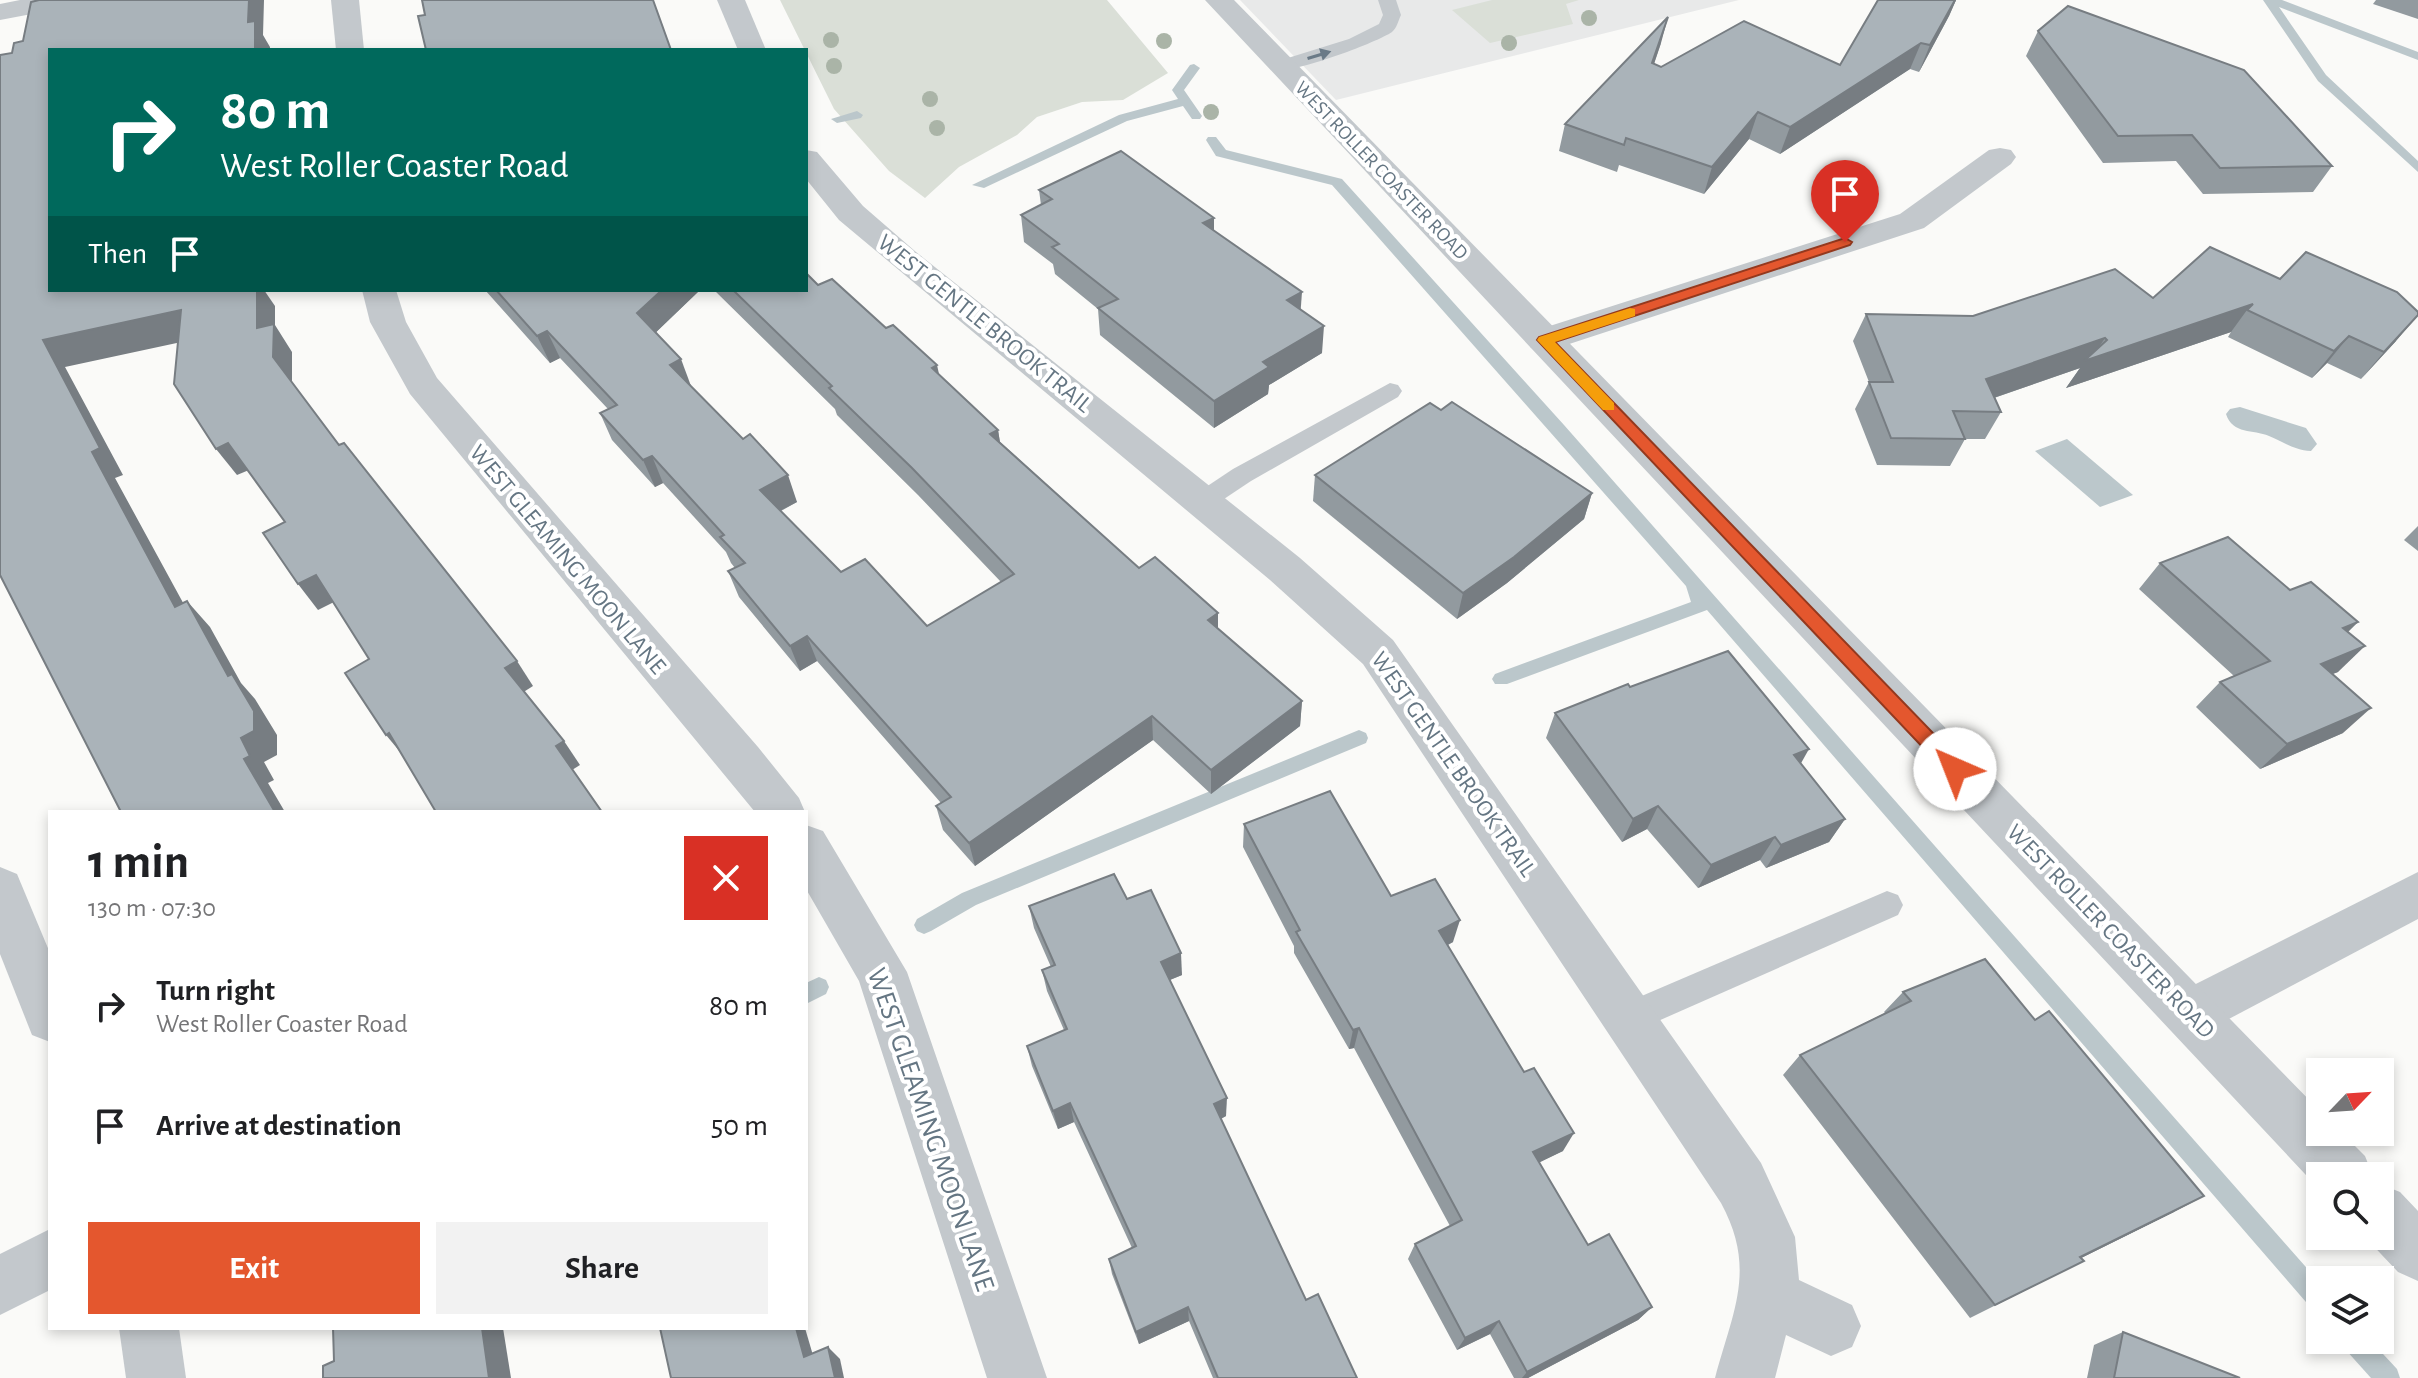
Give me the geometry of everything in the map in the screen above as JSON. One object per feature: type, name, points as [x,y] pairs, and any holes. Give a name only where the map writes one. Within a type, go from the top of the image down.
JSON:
[{"type":"street","points":[[0,12],[64,0]]},
{"type":"street","points":[[345,0],[350,48]]},
{"type":"street","points":[[731,0],[751,48]]},
{"type":"street","name":"WEST ROLLER COASTER ROAD","points":[[1219,0],[2332,1162]]},
{"type":"street","points":[[1544,340],[1912,221],[2000,157]]},
{"type":"street","name":"WEST GENTLE BROOK TRAIL","points":[[808,161],[851,213],[904,259],[1203,501],[1378,652],[1741,1183],[1763,1221],[1774,1274],[1745,1378]]},
{"type":"street","name":"WEST GLEAMING MOON LANE","points":[[380,292],[388,322],[403,354],[431,396],[742,760],[780,810]]},
{"type":"street","name":"WEST GLEAMING MOON LANE","points":[[808,849],[882,972],[1017,1378]]},
{"type":"street","points":[[0,889],[48,1013]]},
{"type":"street","points":[[2190,1013],[2418,894]]},
{"type":"street","points":[[2394,1227],[2418,1252]]},
{"type":"street","points":[[0,1286],[48,1259]]},
{"type":"street","points":[[1766,1295],[1831,1326]]},
{"type":"street","points":[[149,1330],[156,1378]]},
{"type":"lane","points":[[1282,66],[1355,43],[1387,27],[1392,15],[1387,0]]},
{"type":"lane","points":[[1203,501],[1242,475],[1390,391]]},
{"type":"lane","points":[[1628,1018],[1887,905]]},
{"type":"shaded area","points":[[780,0],[1107,0],[1168,73],[1123,100],[1082,102],[1037,117],[1017,135],[959,167],[925,198],[889,171],[834,109],[808,57],[808,48],[804,48]]},
{"type":"shaded area","points":[[1240,0],[1739,0],[1336,100]]},
{"type":"shaded area","points":[[1492,0],[1579,0],[1566,4],[1573,24],[1490,43],[1452,10]]},
{"type":"shaded area","points":[[2240,407],[2306,428],[2317,444],[2311,451],[2305,450],[2238,428],[2226,414],[2230,409]]},
{"type":"shaded area","points":[[2067,439],[2133,495],[2100,507],[2035,451]]},
{"type":"building","points":[[249,0],[248,22],[255,21],[255,48],[48,48],[48,292],[257,292],[257,328],[274,324],[273,357],[339,445],[344,443],[517,661],[505,668],[564,741],[556,746],[601,810],[435,810],[389,733],[386,735],[345,673],[369,659],[316,575],[298,584],[263,533],[285,522],[228,443],[216,449],[174,384],[181,310],[43,340],[100,448],[92,452],[175,607],[187,601],[228,676],[232,674],[254,711],[254,731],[241,738],[250,756],[244,759],[274,810],[120,810],[0,575],[0,55],[12,53],[14,43],[23,41],[31,2]]},
{"type":"building","points":[[422,0],[653,0],[670,48],[426,48],[418,16],[425,15]]},
{"type":"building","points":[[1878,0],[1955,0],[1930,45],[1921,43],[1790,127],[1758,112],[1712,167],[1626,138],[1624,145],[1565,124],[1668,17],[1652,63],[1661,67],[1744,21],[1840,65]]},
{"type":"building","points":[[2068,6],[2244,70],[2332,166],[2220,168],[2192,135],[2118,136],[2038,31]]},
{"type":"building","points":[[1121,151],[1214,218],[1203,223],[1302,292],[1287,300],[1324,326],[1263,362],[1269,367],[1214,401],[1098,308],[1118,299],[1052,247],[1059,244],[1021,215],[1052,199],[1039,190]]},
{"type":"building","points":[[2210,247],[2280,279],[2306,252],[2397,292],[2418,315],[2384,352],[2349,336],[2334,351],[2247,310],[2253,304],[2084,361],[2107,340],[2105,338],[1986,379],[2001,412],[1953,411],[1965,439],[1891,438],[1869,382],[1893,382],[1866,314],[1973,316],[2115,269],[2153,298]]},
{"type":"building","points":[[808,275],[818,285],[832,279],[886,328],[893,325],[937,365],[932,368],[998,430],[990,434],[1139,568],[1155,557],[1218,613],[1208,620],[1302,701],[1211,770],[1152,716],[969,843],[936,806],[951,797],[807,636],[790,646],[728,571],[745,563],[720,537],[724,535],[652,456],[643,460],[600,413],[617,405],[547,331],[537,336],[498,292],[660,292],[637,313],[681,359],[670,365],[743,439],[750,434],[788,475],[760,490],[841,572],[865,559],[927,626],[1014,574],[912,468],[829,388],[832,386],[735,292],[808,292]]},
{"type":"building","points":[[1452,402],[1592,493],[1514,557],[1463,593],[1315,475],[1430,403],[1441,410]]},
{"type":"building","points":[[2228,537],[2290,590],[2311,582],[2358,622],[2343,628],[2365,646],[2321,664],[2371,708],[2287,744],[2220,682],[2270,661],[2160,563]]},
{"type":"building","points":[[1728,651],[1809,749],[1794,755],[1845,819],[1781,845],[1775,837],[1711,865],[1658,806],[1633,819],[1555,713],[1628,684],[1630,687]]},
{"type":"building","points":[[1330,791],[1391,896],[1435,879],[1460,920],[1439,931],[1524,1072],[1534,1068],[1574,1133],[1533,1152],[1588,1245],[1609,1234],[1652,1307],[1527,1372],[1499,1321],[1465,1338],[1415,1244],[1462,1220],[1359,1028],[1353,1030],[1296,932],[1300,930],[1244,824]]},
{"type":"building","points":[[1114,874],[1127,899],[1151,890],[1181,953],[1161,962],[1227,1098],[1214,1104],[1306,1300],[1318,1294],[1357,1378],[1218,1378],[1188,1307],[1136,1332],[1109,1259],[1136,1246],[1070,1103],[1053,1111],[1027,1046],[1067,1029],[1042,970],[1055,965],[1029,906]]},
{"type":"building","points":[[1985,959],[2035,1020],[2049,1011],[2204,1196],[2080,1257],[2084,1261],[1995,1305],[1800,1055],[1911,1001],[1903,992]]},
{"type":"building","points":[[333,1330],[482,1330],[489,1378],[323,1378],[323,1366],[334,1361]]},
{"type":"building","points":[[660,1330],[797,1330],[804,1357],[828,1347],[835,1378],[671,1378]]},
{"type":"building","points":[[2123,1332],[2240,1378],[2114,1378]]},
{"type":"waterway","points":[[2269,0],[2322,78],[2418,168]]},
{"type":"waterway","points":[[2272,0],[2418,56]]},
{"type":"waterway","points":[[1186,101],[1178,90],[1194,68]]},
{"type":"waterway","points":[[979,185],[1123,118],[1186,101]]},
{"type":"waterway","points":[[1186,101],[1196,116]]},
{"type":"waterway","points":[[837,119],[857,115]]},
{"type":"waterway","points":[[1212,140],[1221,153],[1337,182],[1559,429],[2306,1285]]},
{"type":"waterway","points":[[1501,679],[1701,605],[1694,586]]},
{"type":"waterway","points":[[924,925],[969,899],[1359,738]]},
{"type":"waterway","points":[[808,993],[819,987]]},
{"type":"waterway","points":[[2367,1354],[2388,1378]]},
{"type":"slow traffic","points":[[1608,407],[1544,340],[1630,312]]},
{"type":"route","points":[[1845,242],[1544,340],[1955,769]]}]
